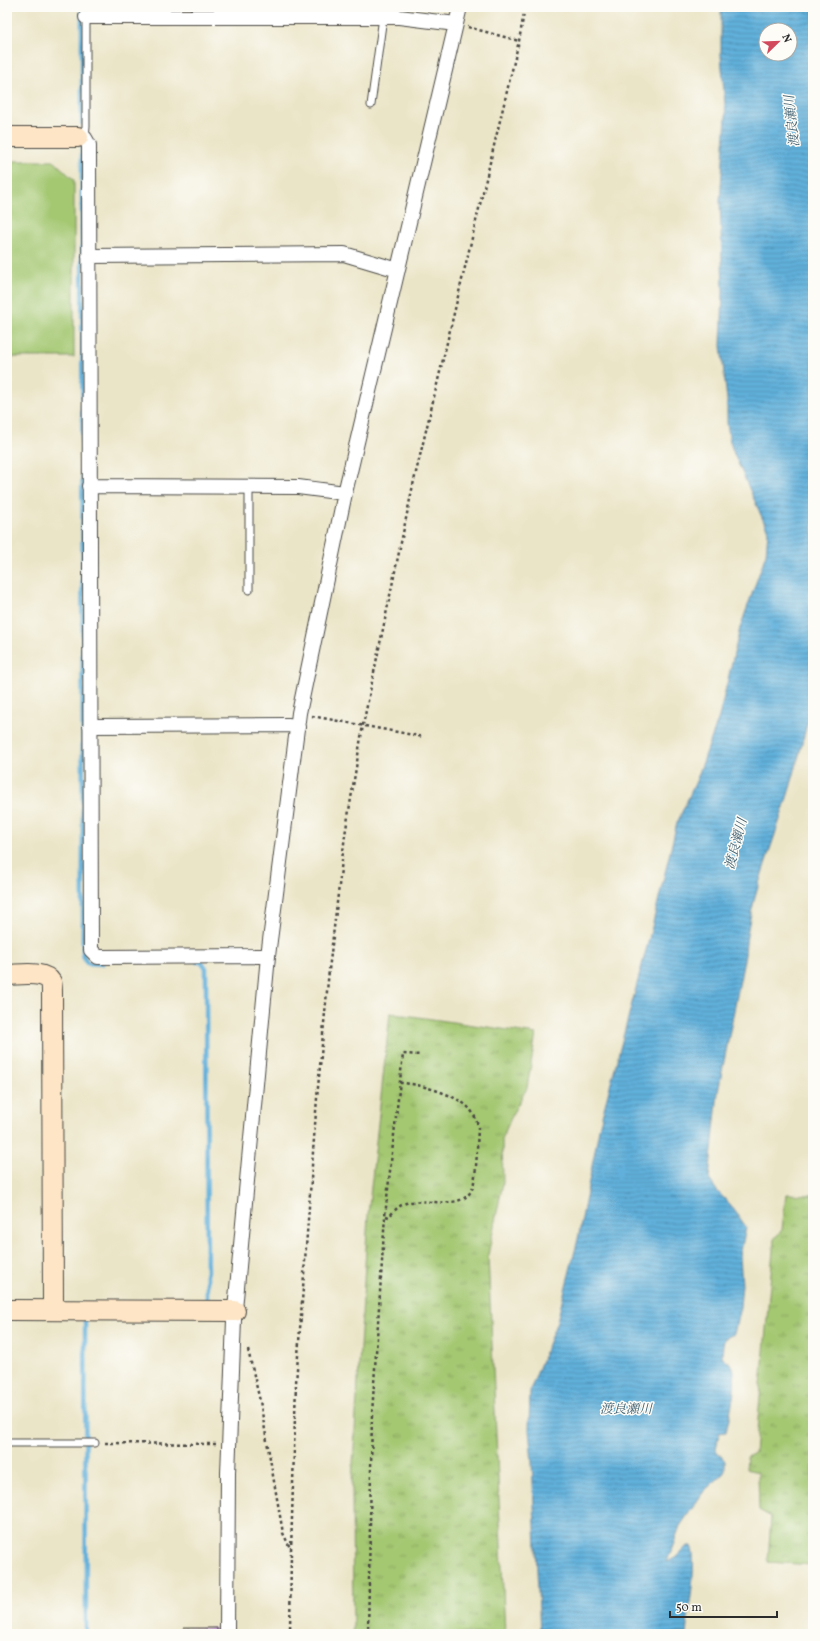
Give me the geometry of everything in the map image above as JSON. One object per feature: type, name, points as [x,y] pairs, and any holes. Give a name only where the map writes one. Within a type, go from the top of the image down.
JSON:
[{"type":"street","points":[[227,1634],[229,1444],[235,1311],[268,956],[299,713],[345,494],[460,7]]},
{"type":"street","points":[[86,12],[167,12],[415,18],[456,24]]},
{"type":"street","points":[[7,137],[82,138],[89,145],[91,950],[98,957],[268,956]]},
{"type":"street","points":[[89,256],[344,254],[398,270]]},
{"type":"street","points":[[90,486],[298,487],[345,494]]},
{"type":"street","points":[[90,726],[289,725],[298,727]]},
{"type":"street","points":[[7,974],[37,974],[45,976],[51,982],[53,1310]]},
{"type":"street","points":[[7,1310],[235,1311]]},
{"type":"lane","points":[[82,138],[86,12]]},
{"type":"lane","points":[[371,105],[383,17]]},
{"type":"lane","points":[[248,590],[249,486]]},
{"type":"lane","points":[[7,1443],[95,1444]]},
{"type":"path","points":[[290,1634],[296,1383],[318,1083],[345,835],[363,725],[413,486],[519,41],[525,7]]},
{"type":"path","points":[[456,24],[519,41]]},
{"type":"path","points":[[313,716],[424,737]]},
{"type":"path","points":[[368,1634],[372,1414],[385,1216],[398,1088],[400,1083],[403,1054],[421,1055]]},
{"type":"path","points":[[385,1216],[389,1216],[405,1203],[418,1201],[461,1201],[467,1197],[473,1186],[478,1128],[477,1120],[473,1113],[466,1106],[449,1096],[411,1083],[400,1083]]},
{"type":"path","points":[[248,1349],[260,1401],[283,1533],[291,1551]]},
{"type":"path","points":[[95,1444],[229,1444]]},
{"type":"green space","points":[[7,161],[54,161],[74,180],[74,357],[7,357]]},
{"type":"green space","points":[[390,1013],[536,1034],[527,1088],[514,1111],[502,1139],[503,1183],[488,1255],[505,1634],[353,1634],[352,1481],[368,1215]]},
{"type":"green space","points":[[786,1194],[813,1195],[813,1565],[768,1562],[771,1517],[759,1510],[758,1472],[746,1469],[747,1457],[755,1453],[774,1239],[782,1230]]},
{"type":"water","name":"渡良瀬川","points":[[721,7],[813,7],[813,701],[791,783],[754,900],[745,955],[718,1092],[709,1179],[717,1191],[730,1204],[746,1227],[740,1256],[742,1285],[740,1307],[734,1334],[725,1338],[722,1356],[733,1367],[735,1382],[733,1400],[726,1432],[719,1433],[716,1450],[725,1461],[725,1471],[704,1491],[680,1526],[667,1562],[675,1558],[687,1546],[691,1546],[693,1553],[693,1575],[686,1634],[540,1634],[532,1462],[529,1430],[530,1391],[557,1321],[578,1239],[600,1124],[650,935],[677,823],[697,779],[719,717],[740,628],[766,554],[768,531],[734,454],[730,442],[727,423],[727,400],[721,346],[723,291],[720,201],[726,117],[721,55]]},
{"type":"building","points":[[184,1628],[217,1628],[217,1634],[184,1634]]},
{"type":"waterway","points":[[82,7],[82,123]]},
{"type":"waterway","points":[[82,149],[83,955],[87,963],[102,964]]},
{"type":"waterway","points":[[197,962],[202,962],[206,968],[207,1302]]},
{"type":"waterway","points":[[85,1320],[86,1634]]}]
